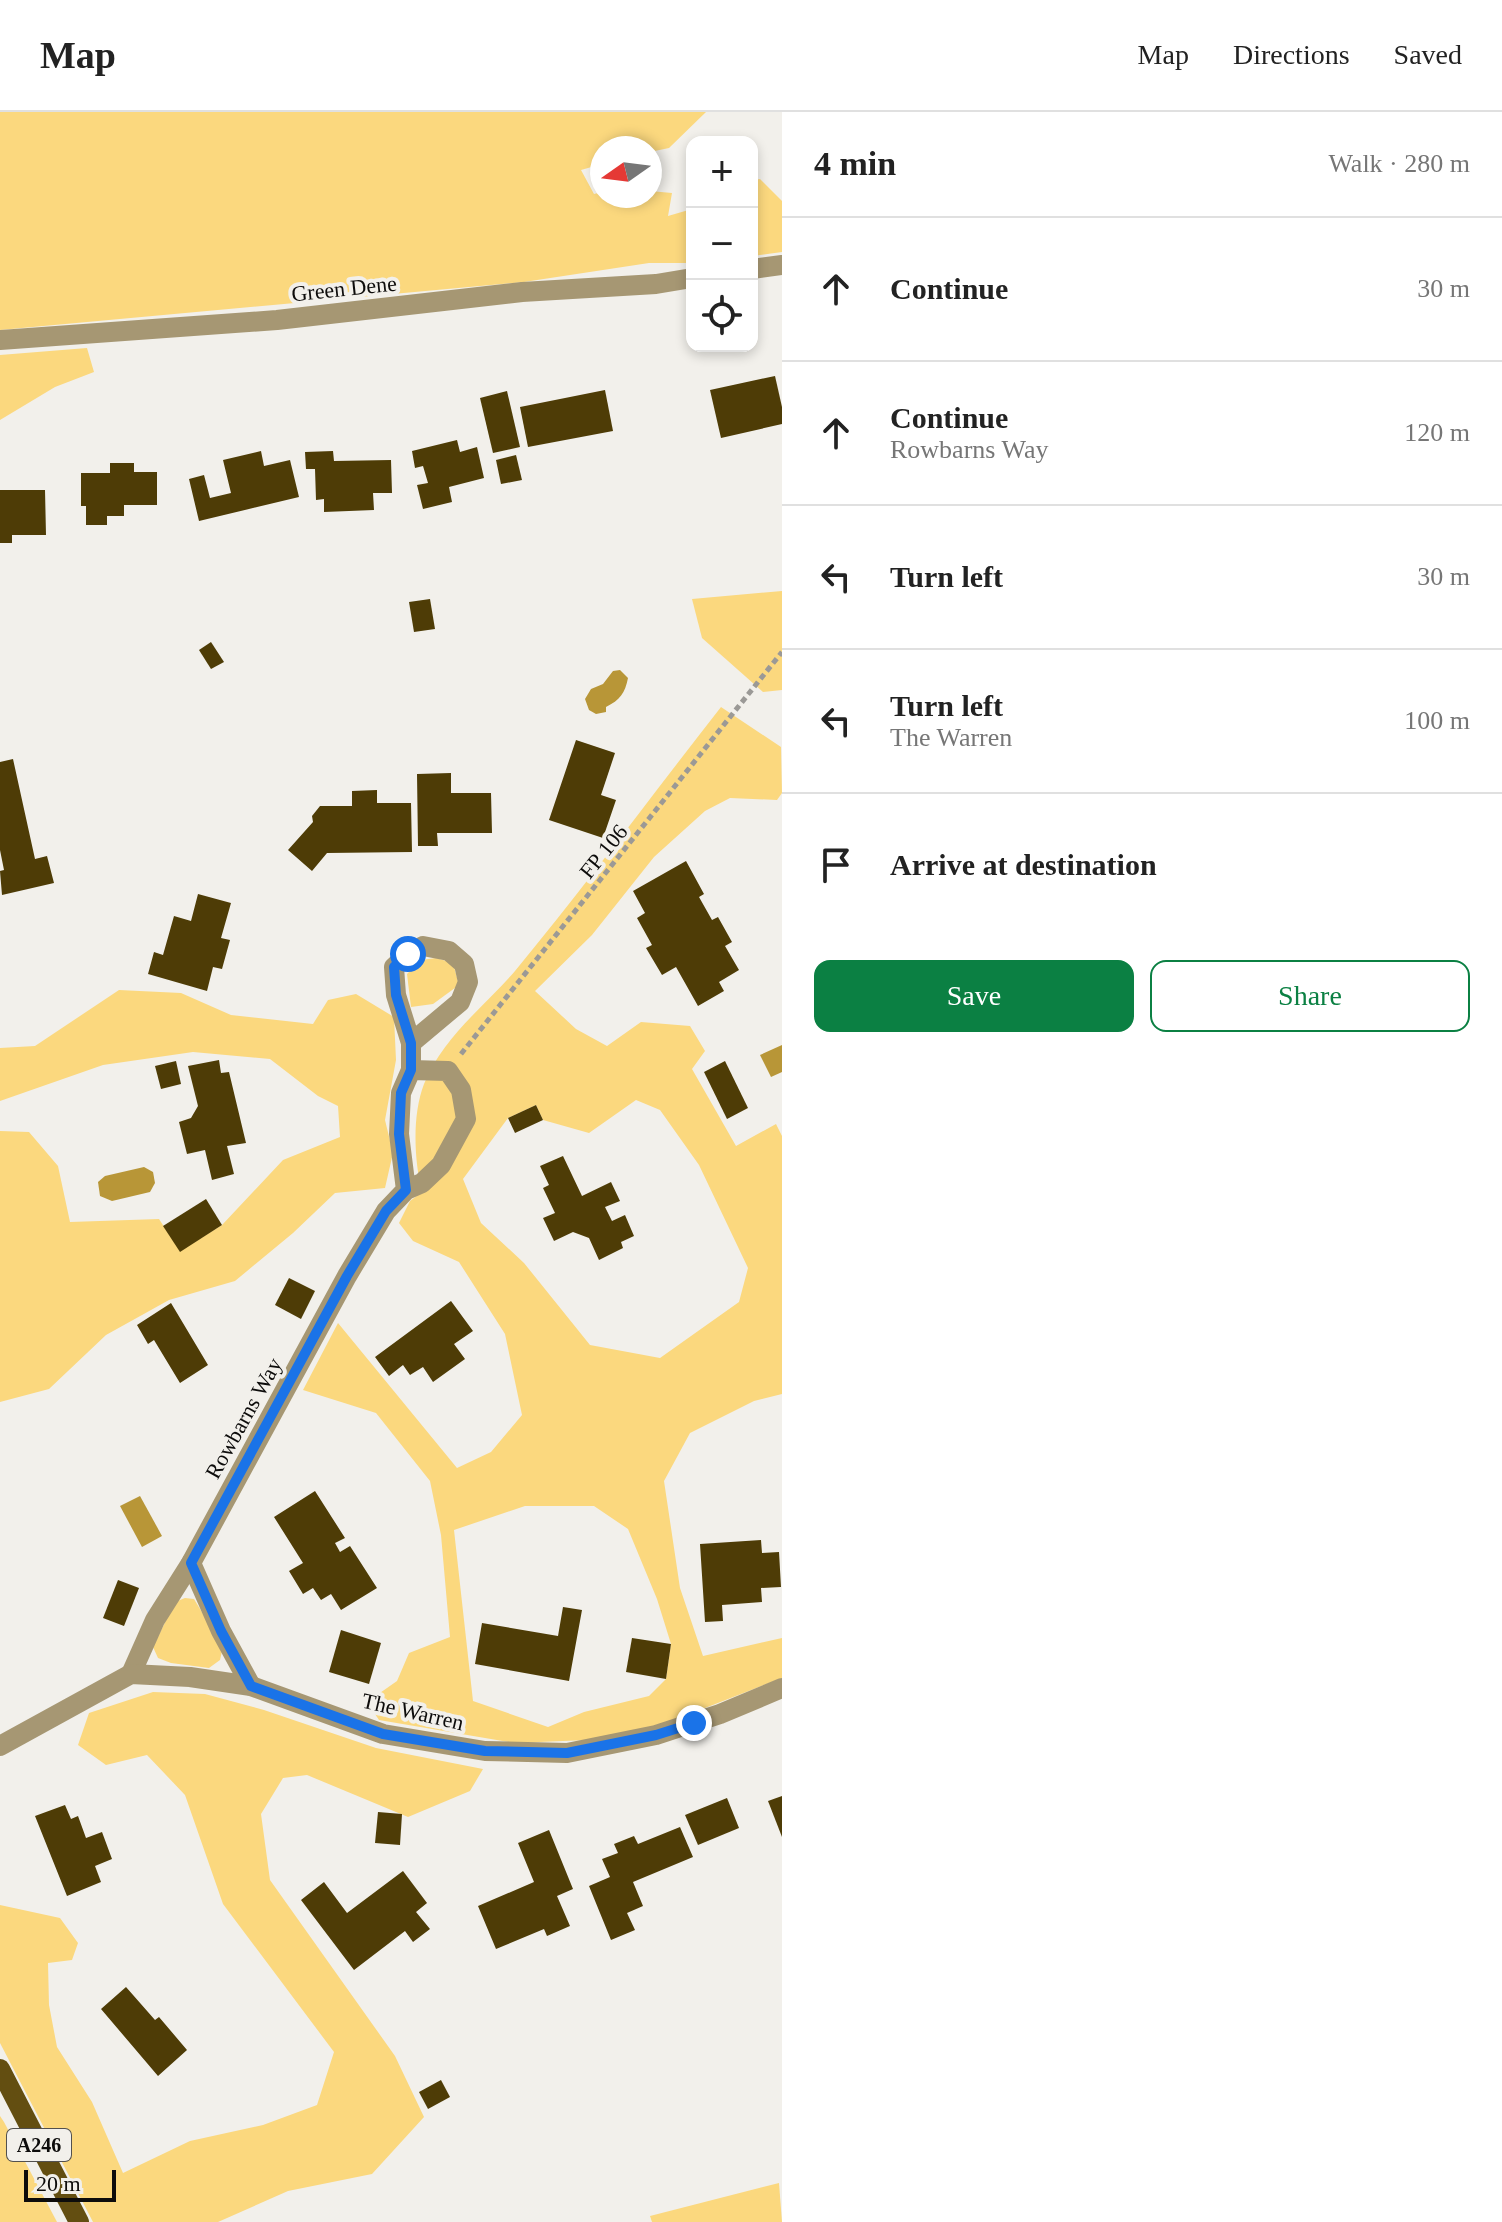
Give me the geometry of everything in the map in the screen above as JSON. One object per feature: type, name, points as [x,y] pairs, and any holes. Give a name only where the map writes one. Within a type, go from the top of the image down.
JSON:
[{"type":"main road","name":"A246","points":[[0,2069],[79,2222]]},
{"type":"street","points":[[758,268],[782,265]]},
{"type":"street","name":"Green Dene","points":[[0,340],[277,320],[522,292],[656,284],[686,279]]},
{"type":"street","points":[[406,1190],[399,1134],[401,1093],[411,1070],[411,1043],[396,995],[394,967],[423,946],[449,951],[464,964],[468,982],[460,1002],[411,1043]]},
{"type":"street","points":[[411,1070],[448,1071]]},
{"type":"street","name":"Rowbarns Way","points":[[131,1674],[155,1620],[191,1563],[347,1276],[386,1211],[406,1190],[422,1183],[441,1165],[466,1119],[461,1090],[448,1071]]},
{"type":"street","points":[[191,1563],[221,1631],[251,1686]]},
{"type":"street","points":[[0,1746],[131,1674]]},
{"type":"street","name":"The Warren","points":[[131,1674],[190,1677],[251,1686],[383,1734],[485,1751],[567,1753],[656,1735],[720,1714],[782,1688]]},
{"type":"path","name":"FP 106","points":[[448,1071],[782,652]]},
{"type":"shaded area","points":[[0,112],[706,112],[669,148],[662,149],[662,136],[590,136],[590,167],[581,170],[590,187],[590,208],[662,208],[662,192],[672,193],[668,216],[686,211],[686,263],[649,263],[524,282],[0,330]]},
{"type":"shaded area","points":[[758,179],[782,201],[782,252],[758,255]]},
{"type":"shaded area","points":[[87,348],[94,372],[55,387],[0,420],[0,355]]},
{"type":"shaded area","points":[[782,591],[782,690],[763,692],[702,638],[692,599]]},
{"type":"shaded area","points":[[620,670],[628,678],[621,696],[606,707],[606,712],[596,714],[589,710],[585,699],[591,689],[603,684],[613,671]]},
{"type":"shaded area","points":[[721,707],[781,747],[782,793],[777,800],[730,798],[705,811],[654,857],[592,935],[535,991],[576,1029],[607,1046],[641,1022],[690,1026],[705,1051],[692,1069],[736,1146],[776,1124],[782,1136],[782,1394],[754,1401],[690,1433],[664,1481],[680,1588],[703,1656],[782,1638],[782,1678],[682,1717],[611,1739],[515,1743],[379,1720],[367,1702],[397,1681],[409,1653],[450,1637],[441,1535],[430,1481],[376,1413],[303,1390],[338,1323],[457,1468],[491,1452],[522,1415],[505,1334],[459,1262],[413,1241],[399,1223],[410,1201],[422,1192],[416,1138],[420,1096],[432,1067],[453,1037],[515,971]],"holes":[[[636,1100],[660,1110],[699,1165],[748,1268],[739,1302],[660,1358],[590,1345],[524,1263],[481,1223],[463,1179],[508,1118],[536,1105],[543,1120],[589,1133]],[[525,1506],[594,1506],[628,1529],[657,1599],[671,1644],[666,1679],[649,1696],[584,1712],[548,1727],[473,1701],[454,1530]]]},
{"type":"shaded area","points":[[436,958],[453,963],[459,985],[433,1004],[411,1007],[407,974],[421,960]]},
{"type":"shaded area","points":[[119,990],[181,993],[231,1015],[313,1024],[328,1000],[356,994],[394,1017],[396,1060],[385,1120],[393,1153],[385,1188],[335,1193],[235,1281],[169,1300],[106,1335],[49,1389],[0,1402],[0,1131],[29,1132],[58,1166],[70,1222],[159,1219],[180,1251],[222,1225],[283,1160],[340,1137],[338,1106],[318,1096],[270,1059],[193,1052],[103,1065],[0,1101],[0,1048],[35,1046]]},
{"type":"shaded area","points":[[782,1045],[782,1072],[771,1077],[760,1055]]},
{"type":"shaded area","points":[[144,1167],[153,1172],[155,1183],[150,1192],[112,1201],[100,1196],[98,1182],[105,1176]]},
{"type":"shaded area","points":[[140,1496],[162,1536],[142,1547],[120,1506]]},
{"type":"shaded area","points":[[194,1599],[223,1647],[220,1660],[209,1668],[171,1663],[158,1658],[153,1647],[175,1602]]},
{"type":"shaded area","points":[[153,1692],[205,1694],[264,1710],[376,1748],[483,1769],[470,1791],[408,1817],[307,1775],[283,1778],[261,1814],[270,1880],[395,2056],[424,2117],[372,2174],[288,2191],[218,2222],[93,2222],[0,2043],[0,1905],[60,1918],[78,1943],[72,1960],[48,1963],[49,2005],[57,2047],[92,2102],[123,2173],[190,2141],[263,2125],[317,2105],[334,2052],[223,1904],[185,1795],[147,1755],[106,1765],[78,1745],[89,1713]]},
{"type":"shaded area","points":[[0,2116],[4,2122],[57,2222],[0,2222]]},
{"type":"shaded area","points":[[779,2183],[782,2222],[652,2222],[650,2216]]},
{"type":"building","points":[[775,376],[782,407],[782,424],[721,438],[710,390]]},
{"type":"building","points":[[605,390],[613,431],[528,447],[520,407]]},
{"type":"building","points":[[507,391],[520,447],[493,453],[480,398]]},
{"type":"building","points":[[457,440],[460,452],[477,447],[484,478],[449,487],[452,502],[423,509],[417,485],[428,483],[423,466],[415,468],[412,451]]},
{"type":"building","points":[[261,451],[264,466],[290,460],[299,497],[199,521],[189,479],[204,475],[210,498],[231,493],[223,460]]},
{"type":"building","points":[[333,451],[334,461],[391,460],[392,493],[373,493],[374,510],[324,512],[324,499],[316,500],[315,469],[306,469],[305,452]]},
{"type":"building","points":[[516,455],[522,480],[501,484],[496,460]]},
{"type":"building","points":[[110,463],[134,463],[134,472],[157,472],[157,505],[124,505],[124,516],[107,516],[107,525],[86,525],[86,506],[81,506],[81,473],[110,473]]},
{"type":"building","points":[[0,490],[45,490],[46,535],[12,535],[12,543],[0,543]]},
{"type":"building","points":[[430,599],[435,629],[414,632],[409,602]]},
{"type":"building","points":[[211,642],[224,662],[211,669],[199,650]]},
{"type":"building","points":[[576,740],[615,753],[601,795],[616,800],[603,838],[549,820]]},
{"type":"building","points":[[13,759],[35,859],[47,856],[54,883],[2,895],[0,762]]},
{"type":"building","points":[[451,773],[451,793],[491,793],[492,833],[437,833],[438,846],[418,846],[417,774]]},
{"type":"building","points":[[377,790],[377,803],[411,803],[412,852],[327,853],[312,871],[288,850],[313,822],[312,816],[320,806],[352,806],[352,791]]},
{"type":"building","points":[[686,861],[704,894],[699,897],[712,920],[718,917],[732,942],[725,946],[739,970],[719,982],[724,991],[698,1006],[676,967],[662,975],[646,948],[652,945],[637,918],[645,913],[633,891]]},
{"type":"building","points":[[198,894],[231,903],[221,938],[230,940],[222,969],[213,967],[207,991],[148,974],[154,952],[163,955],[174,916],[191,921]]},
{"type":"building","points":[[219,1060],[221,1073],[229,1072],[246,1143],[227,1146],[234,1174],[212,1180],[205,1150],[187,1154],[179,1122],[191,1118],[198,1106],[188,1066]]},
{"type":"building","points":[[176,1061],[181,1084],[161,1089],[155,1066]]},
{"type":"building","points":[[725,1061],[748,1108],[727,1119],[704,1072]]},
{"type":"building","points":[[536,1105],[543,1120],[515,1133],[508,1118]]},
{"type":"building","points":[[563,1156],[582,1196],[611,1182],[620,1201],[605,1207],[612,1221],[625,1215],[634,1236],[621,1242],[623,1248],[599,1260],[589,1238],[573,1232],[554,1241],[543,1218],[555,1213],[543,1188],[549,1185],[540,1166]]},
{"type":"building","points":[[206,1199],[222,1225],[180,1252],[163,1226]]},
{"type":"building","points":[[289,1278],[315,1291],[301,1319],[275,1305]]},
{"type":"building","points":[[451,1301],[473,1331],[454,1344],[465,1359],[433,1382],[423,1367],[410,1375],[403,1365],[389,1376],[375,1357]]},
{"type":"building","points":[[171,1303],[208,1365],[180,1383],[154,1340],[148,1344],[137,1325]]},
{"type":"building","points":[[315,1491],[345,1538],[335,1543],[340,1552],[350,1546],[377,1588],[341,1610],[331,1594],[321,1600],[313,1588],[303,1594],[289,1571],[303,1563],[274,1517]]},
{"type":"building","points":[[761,1540],[762,1553],[779,1552],[781,1587],[761,1588],[762,1602],[722,1605],[723,1621],[705,1622],[700,1544]]},
{"type":"building","points":[[118,1580],[139,1588],[124,1626],[103,1618]]},
{"type":"building","points":[[563,1607],[582,1610],[569,1681],[475,1664],[482,1623],[558,1636]]},
{"type":"building","points":[[341,1630],[381,1643],[369,1684],[329,1672]]},
{"type":"building","points":[[632,1638],[671,1644],[666,1679],[626,1672]]},
{"type":"building","points":[[782,1796],[782,1837],[768,1801]]},
{"type":"building","points":[[727,1798],[739,1828],[698,1845],[685,1815]]},
{"type":"building","points":[[65,1805],[71,1819],[78,1816],[86,1838],[102,1832],[112,1859],[95,1866],[101,1882],[67,1896],[35,1816]]},
{"type":"building","points":[[378,1812],[402,1814],[400,1845],[375,1843]]},
{"type":"building","points":[[680,1827],[693,1857],[633,1882],[643,1906],[627,1913],[635,1930],[611,1940],[589,1886],[610,1877],[602,1859],[618,1853],[614,1844],[634,1836],[638,1844]]},
{"type":"building","points":[[549,1830],[573,1889],[557,1896],[570,1926],[547,1936],[544,1929],[496,1949],[478,1906],[534,1882],[518,1843]]},
{"type":"building","points":[[403,1871],[427,1903],[416,1912],[430,1929],[413,1942],[405,1931],[354,1970],[301,1900],[324,1882],[347,1913]]},
{"type":"building","points":[[126,1987],[155,2020],[159,2017],[187,2050],[158,2076],[101,2009]]},
{"type":"building","points":[[441,2080],[450,2097],[428,2109],[419,2092]]},
{"type":"route","points":[[408,954],[394,967],[396,995],[411,1043],[411,1070],[401,1093],[399,1134],[406,1190],[386,1211],[347,1276],[191,1563],[221,1631],[251,1686],[383,1734],[485,1751],[567,1753],[656,1735],[694,1723]]}]
